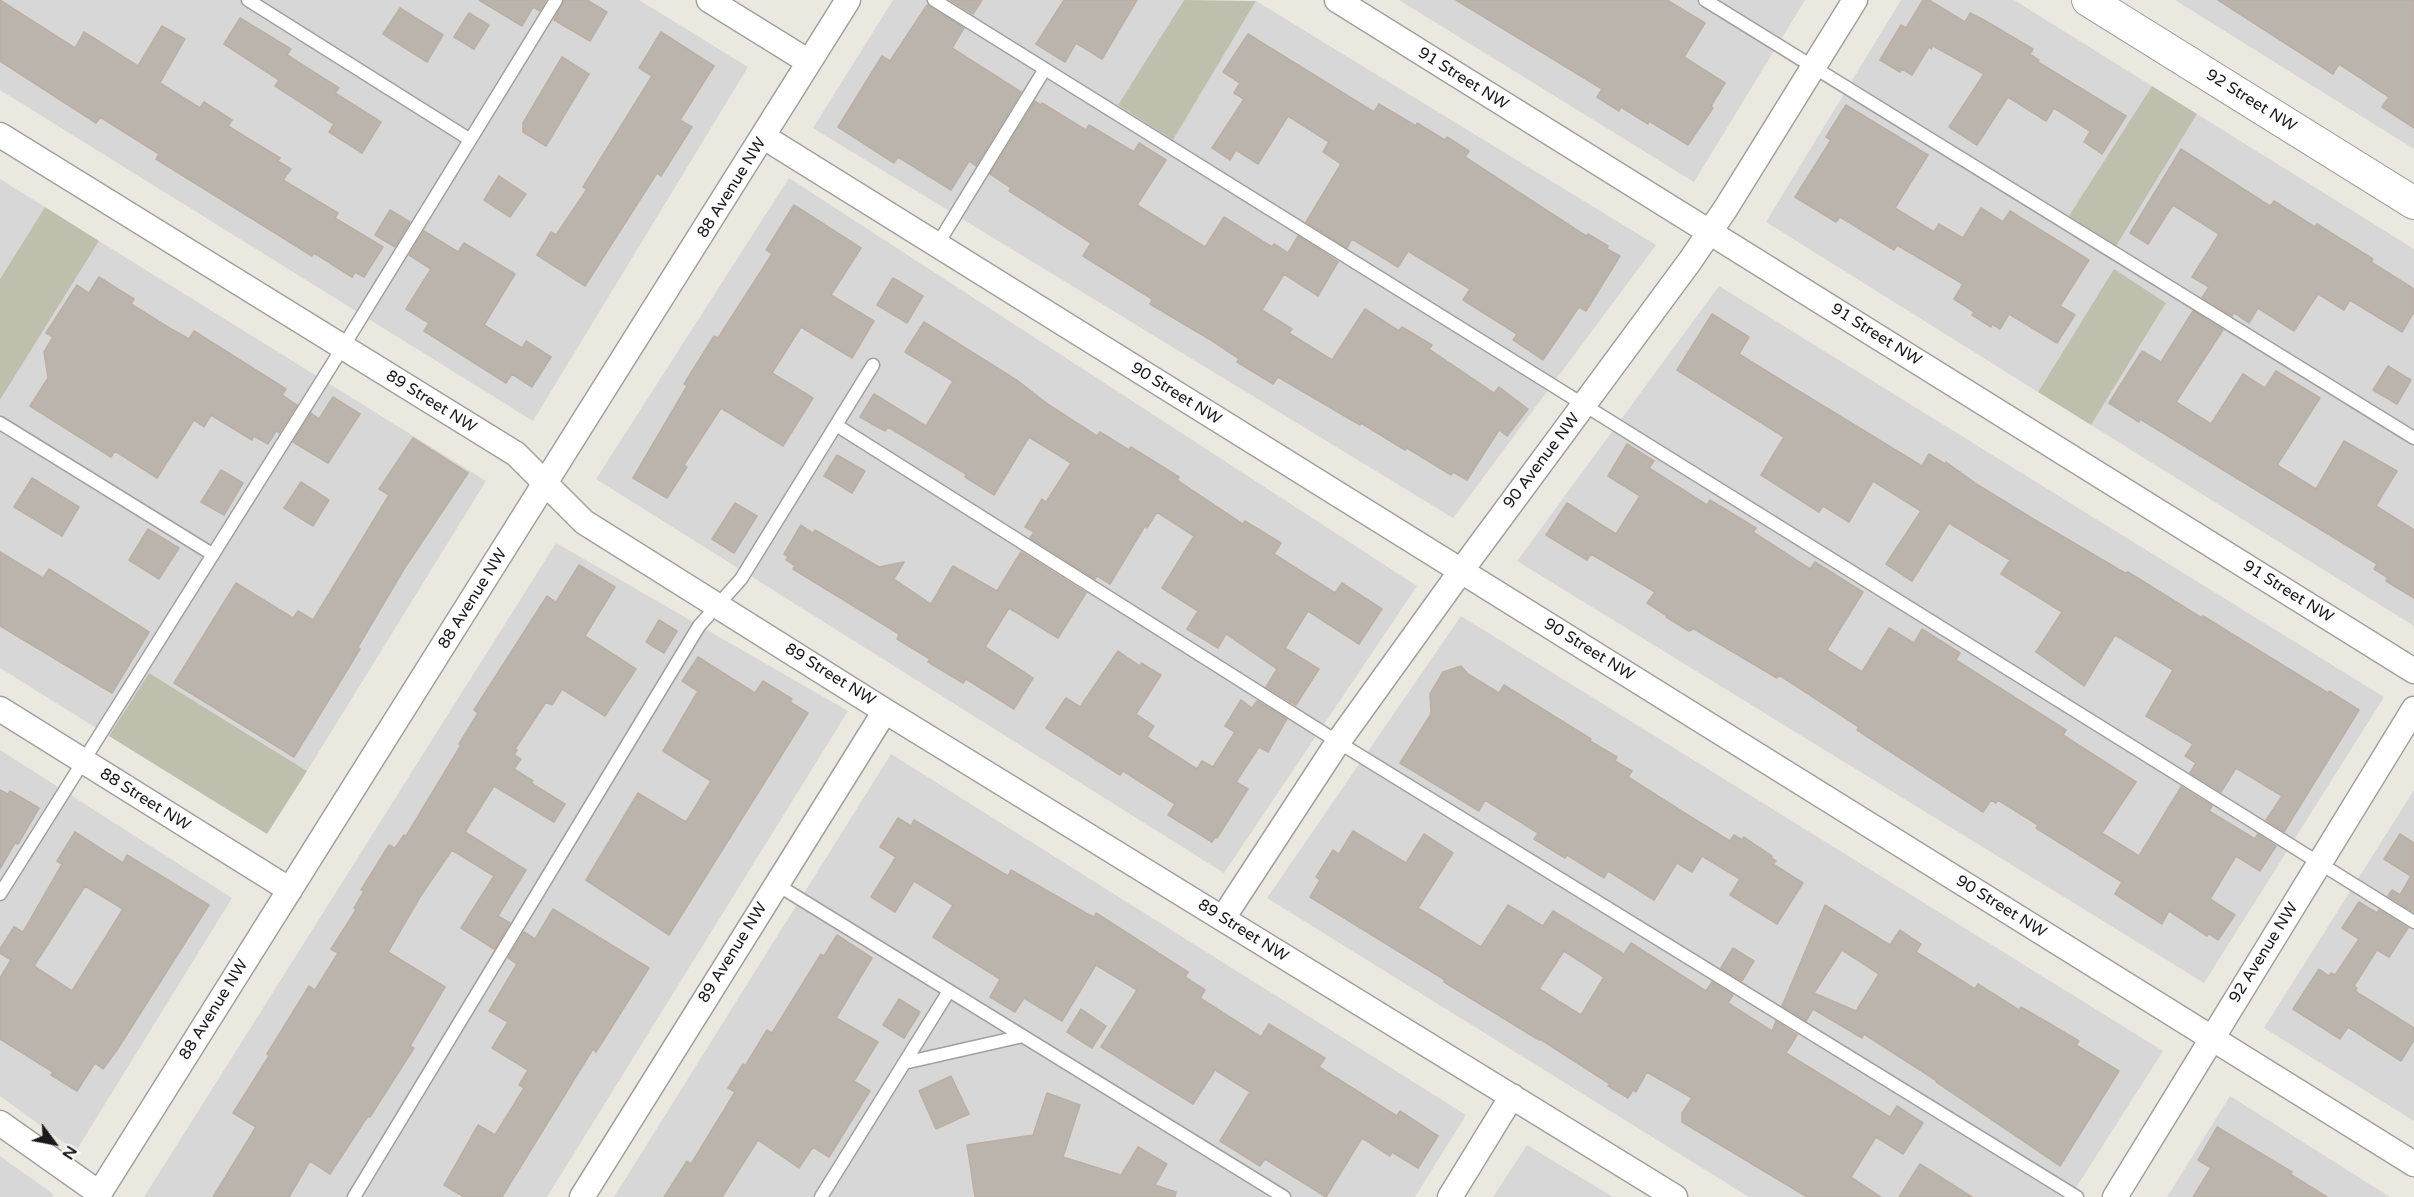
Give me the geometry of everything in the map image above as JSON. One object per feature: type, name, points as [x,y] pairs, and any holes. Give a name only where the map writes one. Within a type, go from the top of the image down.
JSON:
[{"type":"street","points":[[709,0],[809,62]]},
{"type":"street","name":"88 Avenue NW","points":[[98,1195],[848,0]]},
{"type":"street","name":"91 Street NW","points":[[1337,0],[2414,671]]},
{"type":"street","name":"90 Avenue NW","points":[[1222,918],[1338,742],[1709,232],[1855,0]]},
{"type":"street","name":"92 Street NW","points":[[2088,0],[2414,203]]},
{"type":"street","name":"89 Street NW","points":[[0,135],[516,454],[584,522],[718,604],[885,711],[1675,1197]]},
{"type":"street","name":"90 Street NW","points":[[764,137],[2414,1164]]},
{"type":"street","name":"88 Street NW","points":[[0,709],[290,890]]},
{"type":"street","name":"92 Avenue NW","points":[[2115,1197],[2414,709]]},
{"type":"street","name":"89 Avenue NW","points":[[582,1197],[885,711]]},
{"type":"street","points":[[1450,1197],[1512,1096]]},
{"type":"street","points":[[0,1123],[98,1195]]},
{"type":"lane","points":[[248,0],[469,139]]},
{"type":"lane","points":[[0,894],[343,347],[556,0]]},
{"type":"lane","points":[[934,0],[2414,922]]},
{"type":"lane","points":[[1705,0],[2414,438]]},
{"type":"lane","points":[[937,245],[1045,69]]},
{"type":"lane","points":[[354,1197],[699,626],[741,579],[873,365]]},
{"type":"lane","points":[[0,423],[212,554]]},
{"type":"lane","points":[[836,426],[1338,742],[2077,1197]]},
{"type":"lane","points":[[776,884],[1284,1197]]},
{"type":"lane","points":[[821,1197],[950,991]]},
{"type":"lane","points":[[904,1063],[1023,1036]]},
{"type":"shaded area","points":[[0,0],[639,0],[748,67],[533,421],[0,90]]},
{"type":"shaded area","points":[[893,0],[1184,0],[1118,105],[1173,140],[1256,1],[1656,245],[1453,518],[813,128]]},
{"type":"shaded area","points":[[1184,0],[1256,1],[1173,140],[1118,105]]},
{"type":"shaded area","points":[[1399,0],[1805,0],[1694,182]]},
{"type":"shaded area","points":[[1901,0],[2014,0],[2152,86],[2070,216],[2115,245],[2197,114],[2414,249],[2414,626],[2091,425],[2166,303],[2114,270],[2038,392],[1766,222]]},
{"type":"shaded area","points":[[2175,0],[2414,0],[2414,149]]},
{"type":"shaded area","points":[[2152,86],[2197,114],[2116,246],[2069,216]]},
{"type":"shaded area","points":[[789,178],[1417,586],[1224,873],[596,479]]},
{"type":"shaded area","points":[[0,179],[45,207],[0,279]]},
{"type":"shaded area","points":[[45,207],[99,241],[0,400],[0,279]]},
{"type":"shaded area","points":[[99,241],[486,481],[307,771],[149,673],[109,736],[0,668],[0,400]]},
{"type":"shaded area","points":[[2114,269],[2166,303],[2091,425],[2038,392]]},
{"type":"shaded area","points":[[1719,286],[2384,697],[2204,983],[1517,561]]},
{"type":"shaded area","points":[[556,543],[848,711],[547,1197],[144,1197]]},
{"type":"shaded area","points":[[1461,616],[2163,1051],[2070,1197],[1749,1197],[1267,898]]},
{"type":"shaded area","points":[[149,673],[307,771],[267,834],[109,736]]},
{"type":"shaded area","points":[[0,750],[232,898],[76,1151],[0,1096]]},
{"type":"shaded area","points":[[891,754],[1466,1115],[1415,1197],[614,1197]]},
{"type":"shaded area","points":[[2414,790],[2414,1121],[2264,1028]]},
{"type":"shaded area","points":[[2230,1096],[2390,1197],[2167,1197]]},
{"type":"shaded area","points":[[1527,1145],[1613,1197],[1493,1197]]},
{"type":"shaded area","points":[[0,1156],[53,1194],[52,1197],[0,1197]]},
{"type":"building","points":[[0,0],[75,48],[84,32],[138,66],[162,26],[185,39],[160,83],[200,108],[204,102],[232,120],[228,126],[280,158],[278,161],[291,169],[283,180],[338,213],[335,218],[383,247],[364,277],[355,272],[352,277],[314,253],[312,256],[156,159],[159,154],[100,117],[96,123],[0,61]]},
{"type":"building","points":[[479,0],[546,0],[540,11],[533,7],[522,26]]},
{"type":"building","points":[[564,0],[587,0],[607,12],[590,41],[554,20]]},
{"type":"building","points":[[950,0],[982,0],[973,14]]},
{"type":"building","points":[[1064,0],[1137,0],[1102,59],[1076,43],[1065,62],[1036,44]]},
{"type":"building","points":[[1456,0],[1667,0],[1705,23],[1684,57],[1725,83],[1711,106],[1713,108],[1688,145],[1621,107],[1619,111],[1597,97],[1602,89]]},
{"type":"building","points":[[1923,0],[1929,0],[1965,22],[1970,13],[1984,20],[2033,49],[2030,54],[2039,60],[2038,62],[2126,116],[2102,154],[2084,142],[2090,131],[2054,108],[2046,121],[2008,97],[1977,145],[1949,127],[1984,74],[1933,46],[1931,49],[1929,47],[1912,75],[1902,69],[1900,72],[1880,60],[1901,25],[1906,28]]},
{"type":"building","points":[[2218,0],[2414,0],[2414,128],[2382,107],[2389,97],[2339,64],[2333,74]]},
{"type":"building","points":[[927,5],[964,28],[952,48],[1021,92],[976,166],[969,161],[951,190],[898,157],[894,163],[838,127],[882,56],[890,61]]},
{"type":"building","points":[[400,8],[443,35],[427,62],[383,34]]},
{"type":"building","points":[[469,13],[489,25],[474,49],[454,37]]},
{"type":"building","points":[[240,18],[291,49],[287,55],[339,88],[335,93],[381,122],[362,153],[329,132],[334,124],[275,86],[279,80],[224,44]]},
{"type":"building","points":[[661,32],[714,66],[680,120],[692,127],[661,176],[657,173],[585,286],[537,255],[551,232],[556,235],[587,189],[583,187],[652,76],[639,68]]},
{"type":"building","points":[[1248,34],[1374,112],[1379,104],[1416,126],[1417,123],[1445,140],[1447,137],[1469,151],[1465,157],[1586,236],[1588,234],[1608,246],[1607,249],[1620,256],[1586,311],[1579,307],[1543,360],[1513,340],[1517,334],[1463,300],[1470,289],[1408,251],[1398,267],[1352,239],[1347,248],[1306,222],[1341,164],[1323,152],[1329,142],[1288,116],[1258,164],[1236,150],[1230,160],[1212,148],[1244,99],[1234,93],[1240,83],[1223,72]]},
{"type":"building","points":[[562,57],[589,74],[546,146],[523,132],[523,123]]},
{"type":"building","points":[[1035,101],[1086,130],[1089,125],[1134,152],[1139,143],[1166,160],[1137,205],[1205,247],[1224,217],[1272,247],[1274,244],[1288,253],[1298,236],[1338,262],[1318,296],[1284,274],[1262,310],[1292,329],[1289,333],[1332,360],[1365,309],[1399,331],[1402,327],[1432,345],[1429,349],[1494,393],[1499,387],[1528,409],[1507,436],[1499,430],[1467,480],[1453,472],[1451,475],[1407,448],[1405,450],[1278,377],[1273,384],[1237,362],[1239,359],[1209,339],[1150,304],[1152,299],[1083,256],[1091,243],[1009,191],[1011,188],[990,174]]},
{"type":"building","points":[[1846,105],[1928,155],[1895,208],[1934,232],[1939,224],[1963,238],[1981,208],[2003,222],[2010,211],[2089,260],[2060,306],[2075,315],[2057,343],[2009,314],[2000,329],[1992,324],[1991,327],[1972,315],[1974,312],[1954,299],[1963,284],[1897,245],[1894,250],[1840,217],[1836,222],[1795,197],[1831,140],[1826,137]]},
{"type":"building","points":[[2181,149],[2270,206],[2274,201],[2315,227],[2317,224],[2373,259],[2371,262],[2414,289],[2414,312],[2402,332],[2350,300],[2344,310],[2318,294],[2294,331],[2258,308],[2249,323],[2234,313],[2232,316],[2202,298],[2209,287],[2192,277],[2219,234],[2173,205],[2148,244],[2130,233]]},
{"type":"building","points":[[499,176],[526,194],[510,217],[484,200]]},
{"type":"building","points":[[794,205],[861,248],[831,295],[874,321],[852,358],[801,327],[772,373],[813,398],[783,446],[721,408],[684,465],[687,467],[667,498],[633,478],[687,386],[684,384],[714,336],[718,338],[772,254],[766,250]]},
{"type":"building","points":[[390,210],[410,222],[395,247],[375,235]]},
{"type":"building","points":[[424,231],[458,252],[464,243],[515,274],[484,325],[522,348],[526,341],[551,357],[532,387],[512,374],[506,383],[424,331],[429,323],[406,309],[431,269],[409,255]]},
{"type":"building","points":[[99,277],[134,299],[131,304],[168,327],[189,339],[194,331],[286,389],[282,395],[297,405],[279,433],[276,431],[268,444],[254,436],[252,440],[211,415],[204,427],[194,420],[157,478],[115,451],[111,457],[30,406],[48,378],[44,352],[53,337],[46,333],[77,285],[89,293]]},
{"type":"building","points":[[893,278],[923,296],[907,323],[877,305]]},
{"type":"building","points":[[2193,311],[2223,330],[2176,402],[2211,424],[2243,374],[2265,388],[2276,371],[2320,398],[2277,465],[2316,489],[2344,441],[2397,471],[2376,506],[2414,530],[2414,598],[2386,581],[2388,578],[2374,569],[2377,564],[2140,419],[2139,422],[2109,403],[2142,351],[2161,362]]},
{"type":"building","points":[[1712,314],[1749,337],[1739,354],[1789,385],[1922,466],[1929,454],[1945,464],[1946,462],[2035,520],[2125,573],[2128,572],[2359,710],[2284,832],[2266,820],[2282,796],[2236,768],[2221,792],[2190,773],[2196,763],[2185,756],[2193,744],[2146,716],[2173,670],[2115,635],[2084,686],[2036,652],[2062,612],[2001,574],[2010,560],[1949,523],[1912,581],[1886,564],[1921,511],[1873,481],[1849,522],[1823,506],[1819,512],[1761,475],[1784,437],[1677,370]]},
{"type":"building","points":[[924,322],[1018,381],[1049,405],[1097,436],[1100,432],[1129,450],[1131,447],[1179,477],[1177,480],[1243,524],[1245,521],[1281,543],[1274,554],[1335,593],[1342,583],[1382,609],[1359,644],[1308,611],[1285,648],[1319,669],[1296,705],[1266,687],[1277,669],[1226,634],[1218,648],[1187,629],[1198,611],[1162,588],[1194,536],[1157,512],[1147,528],[1145,526],[1110,584],[1097,576],[1095,579],[1030,538],[1034,532],[1025,527],[1042,499],[1046,502],[1071,463],[1029,437],[994,495],[965,477],[966,474],[888,427],[885,431],[860,417],[874,394],[926,426],[953,381],[905,352]]},
{"type":"building","points":[[2388,366],[2411,380],[2397,404],[2373,390]]},
{"type":"building","points":[[333,397],[360,414],[328,463],[293,442],[311,413],[319,419]]},
{"type":"building","points":[[413,438],[468,473],[404,569],[358,647],[360,649],[294,757],[174,683],[236,583],[293,618],[298,611],[313,620],[389,495],[379,489]]},
{"type":"building","points":[[1627,444],[1654,461],[1649,468],[1707,505],[1710,500],[1756,528],[1753,532],[1810,569],[1815,562],[1863,592],[1827,650],[1862,672],[1889,628],[1914,643],[1922,629],[1960,653],[1956,660],[2066,730],[2063,735],[2136,782],[2102,833],[2139,856],[2181,787],[2212,806],[2209,811],[2255,839],[2258,834],[2276,846],[2260,871],[2236,856],[2210,899],[2235,915],[2218,940],[2209,934],[2207,936],[2169,911],[2162,924],[2115,894],[2122,882],[2036,828],[2038,825],[1998,800],[1996,803],[1991,800],[1983,812],[1857,730],[1859,727],[1779,675],[1777,678],[1694,629],[1689,631],[1666,617],[1647,603],[1655,592],[1591,554],[1587,560],[1546,535],[1567,503],[1616,534],[1640,496],[1608,476]]},
{"type":"building","points":[[837,455],[865,471],[852,493],[824,476]]},
{"type":"building","points":[[221,470],[243,483],[224,515],[201,502]]},
{"type":"building","points":[[32,478],[79,507],[62,536],[14,507]]},
{"type":"building","points":[[301,482],[329,500],[313,526],[284,508]]},
{"type":"building","points":[[735,503],[757,516],[734,553],[712,539]]},
{"type":"building","points":[[801,525],[813,533],[815,530],[879,567],[904,562],[894,579],[931,604],[953,566],[997,591],[1021,552],[1086,593],[1058,638],[1009,608],[985,647],[1033,678],[1014,709],[966,679],[963,683],[928,662],[930,659],[897,639],[899,634],[793,569],[795,566],[786,560],[788,557],[784,554]]},
{"type":"building","points":[[148,529],[179,548],[159,579],[129,560]]},
{"type":"building","points":[[0,552],[43,578],[49,569],[149,632],[112,693],[0,626]]},
{"type":"building","points":[[579,565],[615,587],[585,636],[636,669],[605,716],[562,689],[552,705],[546,702],[515,749],[517,750],[514,755],[521,759],[514,769],[533,781],[531,783],[565,804],[554,822],[494,786],[465,832],[526,870],[498,916],[510,923],[494,949],[461,928],[494,876],[452,850],[420,897],[388,952],[445,987],[410,1046],[414,1048],[370,1117],[368,1116],[330,1174],[310,1161],[289,1197],[213,1197],[256,1127],[233,1113],[309,986],[315,990],[338,953],[331,949],[356,910],[354,908],[364,891],[361,890],[389,845],[395,848],[404,835],[406,836],[461,745],[459,744],[478,713],[474,710],[547,596],[556,602]]},
{"type":"building","points":[[659,620],[677,631],[664,653],[646,642]]},
{"type":"building","points":[[1118,651],[1140,666],[1141,663],[1161,675],[1136,714],[1154,726],[1147,737],[1197,769],[1202,761],[1213,767],[1235,732],[1225,726],[1241,700],[1252,708],[1257,701],[1287,719],[1268,752],[1259,747],[1236,782],[1248,789],[1217,838],[1215,837],[1212,842],[1168,815],[1175,804],[1123,771],[1120,775],[1046,728],[1066,698],[1080,707]]},
{"type":"building","points":[[698,657],[755,693],[763,681],[792,699],[790,702],[808,713],[669,935],[586,880],[638,793],[686,822],[711,781],[663,751],[698,691],[682,681]]},
{"type":"building","points":[[1461,666],[1468,674],[1499,693],[1504,685],[1591,739],[1590,741],[1617,757],[1615,761],[1632,771],[1628,777],[1730,841],[1734,835],[1742,840],[1744,837],[1772,856],[1771,858],[1776,861],[1773,864],[1803,883],[1777,924],[1730,895],[1740,879],[1702,856],[1692,872],[1677,863],[1654,900],[1608,871],[1604,878],[1567,855],[1565,858],[1534,839],[1538,833],[1485,800],[1479,811],[1400,763],[1431,714],[1430,694],[1443,672]]},
{"type":"building","points":[[0,790],[8,794],[10,791],[39,808],[0,869]]},
{"type":"building","points":[[898,818],[911,826],[914,820],[1008,876],[1011,870],[1086,913],[1094,917],[1096,913],[1188,972],[1185,977],[1205,990],[1200,998],[1261,1037],[1269,1024],[1325,1058],[1319,1067],[1397,1116],[1400,1111],[1438,1136],[1418,1168],[1392,1152],[1390,1156],[1362,1138],[1326,1197],[1265,1159],[1260,1166],[1220,1141],[1250,1092],[1215,1070],[1193,1104],[1101,1047],[1137,990],[1096,965],[1062,1021],[1024,998],[1015,1012],[990,997],[1000,979],[933,937],[953,905],[914,881],[895,912],[871,897],[896,857],[880,847]]},
{"type":"building","points":[[1353,831],[1406,863],[1424,834],[1453,853],[1418,908],[1481,947],[1508,905],[1543,926],[1553,911],[1624,954],[1631,943],[1706,991],[1712,982],[1733,995],[1728,1003],[1772,1031],[1776,1021],[1797,1035],[1786,1053],[1890,1117],[1897,1106],[1923,1123],[1903,1154],[1876,1137],[1851,1177],[1881,1197],[1807,1197],[1682,1122],[1682,1113],[1692,1098],[1647,1072],[1636,1092],[1633,1090],[1628,1098],[1540,1039],[1444,982],[1445,980],[1310,897],[1320,880],[1316,877],[1333,850],[1339,854]],"holes":[[[1564,951],[1604,977],[1581,1015],[1539,989]]]},
{"type":"building","points":[[75,832],[123,863],[127,855],[209,905],[117,1050],[103,1069],[95,1063],[77,1091],[51,1075],[53,1072],[0,1039],[0,978],[11,960],[0,953],[0,949],[14,927],[23,932],[62,864],[57,861]],"holes":[[[85,886],[123,909],[72,991],[34,966]]]},
{"type":"building","points":[[2400,834],[2414,843],[2414,912],[2388,896],[2392,890],[2400,895],[2411,876],[2384,859]]},
{"type":"building","points":[[2359,902],[2377,913],[2379,910],[2408,928],[2389,957],[2377,950],[2354,986],[2357,988],[2355,991],[2414,1028],[2414,1040],[2401,1061],[2348,1027],[2340,1039],[2293,1009],[2319,969],[2329,976],[2331,973],[2335,975],[2359,939],[2342,928]]},
{"type":"building","points":[[1825,905],[1890,945],[1900,930],[1921,944],[1916,952],[1975,989],[1978,984],[2019,1010],[2021,1007],[2052,1025],[2079,1041],[2076,1045],[2119,1071],[2060,1166],[1864,1034],[1862,1038],[1813,1009],[1806,1021],[1782,1006]],"holes":[[[1842,950],[1879,974],[1856,1011],[1814,993]]]},
{"type":"building","points":[[553,909],[649,968],[596,1052],[593,1049],[502,1197],[464,1197],[444,1185],[478,1125],[495,1135],[524,1088],[519,1085],[528,1070],[492,1048],[508,1022],[489,1011],[517,964],[508,958],[524,932],[535,939]]},
{"type":"building","points":[[837,935],[872,958],[836,1018],[878,1042],[854,1081],[870,1091],[829,1157],[813,1147],[799,1168],[758,1140],[722,1197],[664,1197],[687,1161],[691,1164],[735,1092],[728,1088],[743,1064],[745,1066],[767,1030],[772,1033],[821,954],[824,956]]},
{"type":"building","points":[[1733,948],[1754,961],[1742,981],[1721,968]]},
{"type":"building","points":[[899,999],[920,1012],[904,1038],[883,1025]]},
{"type":"building","points":[[1081,1009],[1106,1026],[1092,1048],[1067,1032]]},
{"type":"building","points":[[951,1076],[969,1114],[936,1129],[919,1091]]},
{"type":"building","points":[[1047,1093],[1080,1105],[1063,1157],[1121,1175],[1138,1147],[1167,1164],[1155,1185],[1176,1192],[1175,1197],[975,1197],[967,1145],[1033,1135]]},
{"type":"building","points":[[2217,1127],[2292,1172],[2290,1174],[2327,1197],[2193,1197],[2211,1168],[2198,1160]]},
{"type":"building","points":[[1920,1164],[1972,1197],[1899,1197]]}]
